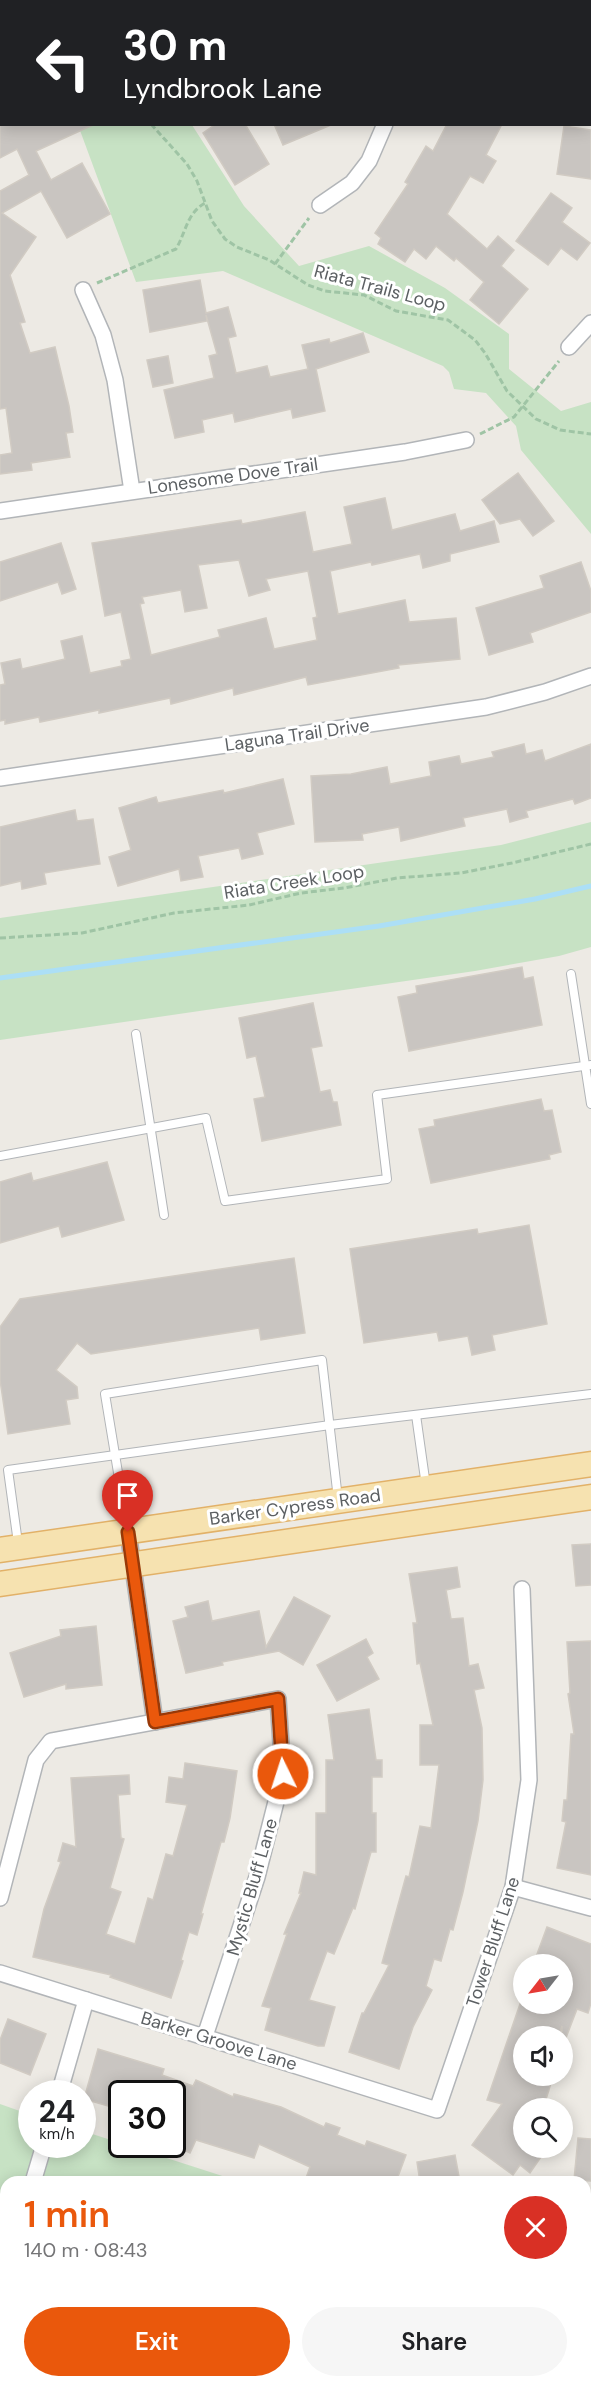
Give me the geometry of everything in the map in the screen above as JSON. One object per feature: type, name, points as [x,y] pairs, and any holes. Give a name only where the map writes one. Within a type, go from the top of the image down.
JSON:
[{"type":"main road","name":"Barker Cypress Road","points":[[9,1549],[591,1464]]},
{"type":"main road","points":[[426,1488],[427,1521]]},
{"type":"main road","name":"Barker Cypress Road","points":[[0,1584],[591,1497]]},
{"type":"street","points":[[320,205],[352,183],[369,161],[384,126]]},
{"type":"street","points":[[83,290],[104,335],[115,380],[132,491]]},
{"type":"street","points":[[569,347],[591,323]]},
{"type":"street","name":"Lonesome Dove Trail","points":[[0,511],[405,452],[466,440]]},
{"type":"street","name":"Laguna Trail Drive","points":[[0,778],[486,707],[545,692],[591,676]]},
{"type":"street","points":[[0,1898],[36,1760],[51,1741],[155,1722],[128,1532]]},
{"type":"street","name":"Tower Bluff Lane","points":[[437,2110],[513,1887],[529,1780],[522,1589]]},
{"type":"street","name":"Mystic Bluff Lane","points":[[155,1722],[278,1699],[283,1774],[257,1877],[205,2036]]},
{"type":"street","points":[[513,1887],[591,1908]]},
{"type":"street","name":"Barker Groove Lane","points":[[0,1973],[437,2110]]},
{"type":"street","points":[[63,2080],[86,2000]]},
{"type":"street","points":[[35,2176],[40,2158]]},
{"type":"lane","points":[[571,974],[588,1066],[591,1104]]},
{"type":"lane","points":[[136,1034],[164,1215]]},
{"type":"lane","points":[[0,1156],[206,1118],[225,1201],[387,1179],[377,1095],[588,1066]]},
{"type":"lane","points":[[128,1532],[105,1394],[322,1360],[339,1501]]},
{"type":"lane","points":[[9,1549],[8,1470],[330,1425],[591,1394]]},
{"type":"lane","points":[[416,1415],[426,1488]]},
{"type":"path","name":"Riata Trails Loop","points":[[153,126],[187,164],[197,181],[212,221],[225,239],[275,264],[308,285],[325,291],[364,295],[396,311],[448,320],[475,340],[486,353],[507,391],[536,419],[550,428],[591,434]]},
{"type":"path","points":[[83,290],[144,261],[168,254],[176,249],[190,216],[196,208],[205,203]]},
{"type":"path","points":[[275,264],[293,236],[320,205]]},
{"type":"path","points":[[466,440],[500,426],[514,417],[569,347]]},
{"type":"path","name":"Riata Creek Loop","points":[[0,938],[82,933],[174,913],[249,904],[301,893],[345,888],[397,878],[461,873],[591,844]]},
{"type":"green space","points":[[78,126],[193,126],[244,206],[299,266],[369,246],[445,288],[509,334],[509,369],[561,411],[591,402],[591,534],[521,450],[516,426],[486,393],[454,389],[449,372],[443,366],[223,271],[136,282]]},
{"type":"green space","points":[[591,822],[591,947],[559,956],[475,971],[0,1040],[0,918],[501,845]]},
{"type":"green space","points":[[0,2104],[18,2110],[18,2158],[96,2158],[96,2135],[108,2139],[108,2158],[167,2158],[222,2176],[0,2176]]},
{"type":"building","points":[[0,126],[91,126],[36,151],[51,180],[82,163],[110,214],[67,238],[41,191],[2,213],[36,237],[10,275],[25,322],[20,323],[30,353],[55,347],[73,432],[66,433],[70,457],[31,463],[32,470],[0,474],[0,455],[12,453],[6,408],[0,409],[0,191],[29,175],[17,149],[0,158]]},
{"type":"building","points":[[213,126],[246,126],[269,164],[235,185],[203,133]]},
{"type":"building","points":[[275,126],[329,126],[283,145]]},
{"type":"building","points":[[446,126],[501,126],[486,155],[496,161],[483,183],[470,176],[447,214],[487,249],[498,236],[514,250],[501,266],[528,289],[499,324],[470,300],[484,282],[456,258],[454,261],[436,246],[426,259],[414,249],[405,262],[378,244],[381,238],[375,233],[408,184],[405,182],[426,146],[433,151]]},
{"type":"building","points":[[564,126],[591,130],[591,179],[557,174]]},
{"type":"building","points":[[551,193],[572,208],[562,222],[590,243],[577,260],[561,248],[548,265],[516,241]]},
{"type":"building","points":[[200,280],[206,313],[228,307],[236,336],[228,338],[236,373],[267,366],[270,377],[308,369],[302,345],[329,339],[330,343],[363,333],[369,352],[316,369],[325,411],[293,418],[291,409],[235,422],[233,413],[202,420],[204,432],[175,438],[164,390],[214,378],[209,356],[217,354],[206,315],[207,321],[150,332],[143,290]]},
{"type":"building","points":[[168,356],[173,383],[153,387],[147,360]]},
{"type":"building","points":[[518,473],[554,521],[533,536],[520,519],[500,524],[482,500]]},
{"type":"building","points":[[385,498],[392,530],[455,514],[460,531],[494,521],[499,542],[450,554],[450,561],[423,568],[420,554],[372,565],[371,562],[330,571],[338,614],[405,600],[409,622],[456,618],[460,659],[398,665],[399,668],[308,685],[306,677],[234,695],[233,688],[171,704],[170,698],[99,713],[99,710],[40,722],[39,717],[5,724],[5,720],[0,721],[0,685],[5,684],[1,663],[20,659],[22,669],[65,659],[61,641],[82,636],[90,673],[122,666],[121,661],[131,659],[121,612],[105,616],[92,543],[241,520],[242,524],[305,512],[313,552],[352,544],[344,507]],"holes":[[[239,560],[249,596],[270,590],[266,579],[308,571],[317,617],[313,618],[317,640],[274,649],[266,618],[218,630],[220,637],[151,655],[140,604],[144,603],[142,597],[181,590],[185,612],[207,608],[198,565]]]},
{"type":"building","points":[[61,543],[76,589],[62,594],[58,582],[0,601],[0,562]]},
{"type":"building","points":[[581,562],[591,591],[591,612],[530,633],[533,642],[489,655],[476,608],[544,588],[540,576]]},
{"type":"building","points":[[524,744],[526,754],[542,750],[545,761],[591,744],[591,798],[575,804],[573,799],[526,811],[528,817],[510,822],[507,809],[463,818],[465,826],[401,841],[399,827],[362,834],[363,840],[315,842],[311,776],[351,774],[387,767],[390,784],[431,776],[429,762],[459,756],[461,764],[494,757],[492,752]]},
{"type":"building","points":[[283,779],[294,824],[257,833],[263,854],[242,859],[239,848],[198,856],[203,877],[181,881],[179,869],[118,886],[109,857],[131,850],[119,808],[156,797],[158,803],[223,790],[224,793]]},
{"type":"building","points":[[75,810],[77,821],[93,819],[100,864],[44,873],[46,884],[22,889],[21,881],[0,886],[0,827]]},
{"type":"building","points":[[522,967],[524,979],[533,977],[542,1025],[409,1051],[398,997],[417,993],[416,986]]},
{"type":"building","points":[[313,1003],[322,1046],[311,1048],[320,1092],[330,1090],[333,1102],[337,1102],[341,1125],[262,1141],[254,1099],[265,1097],[256,1056],[247,1058],[239,1018]]},
{"type":"building","points":[[541,1099],[544,1111],[552,1110],[561,1152],[549,1155],[550,1159],[431,1183],[419,1129],[435,1126],[434,1120]]},
{"type":"building","points":[[107,1162],[124,1220],[62,1237],[59,1226],[0,1243],[0,1182],[31,1173],[33,1181]]},
{"type":"building","points":[[529,1225],[547,1324],[492,1335],[495,1350],[472,1355],[468,1336],[439,1341],[437,1332],[364,1343],[350,1249],[477,1229],[478,1234]]},
{"type":"building","points":[[294,1258],[305,1333],[261,1340],[259,1328],[91,1354],[77,1343],[56,1370],[77,1387],[78,1398],[66,1400],[70,1424],[8,1434],[0,1380],[0,1327],[20,1299]]},
{"type":"building","points":[[591,1544],[591,1585],[576,1586],[572,1545]]},
{"type":"building","points":[[457,1567],[460,1587],[446,1590],[451,1619],[463,1618],[469,1666],[478,1664],[484,1688],[474,1690],[482,1728],[483,1780],[478,1821],[453,1930],[450,1929],[441,1961],[434,1959],[426,1986],[432,1990],[413,2027],[399,2069],[349,2052],[362,2013],[389,1965],[382,1963],[406,1876],[409,1877],[420,1826],[431,1828],[439,1765],[420,1765],[420,1725],[433,1725],[420,1663],[417,1664],[413,1623],[417,1623],[409,1574]]},
{"type":"building","points":[[294,1597],[330,1616],[303,1665],[279,1651],[222,1662],[223,1665],[186,1673],[173,1621],[188,1617],[185,1607],[208,1601],[212,1621],[259,1611],[266,1647]]},
{"type":"building","points":[[96,1626],[102,1685],[66,1689],[66,1684],[24,1697],[10,1653],[61,1636],[60,1630]]},
{"type":"building","points":[[366,1639],[373,1653],[367,1657],[379,1679],[337,1701],[317,1665]]},
{"type":"building","points":[[591,1641],[591,1875],[557,1868],[566,1822],[562,1821],[564,1800],[567,1800],[571,1734],[574,1734],[568,1694],[570,1693],[567,1642]]},
{"type":"building","points":[[369,1709],[376,1760],[382,1760],[382,1777],[372,1777],[372,1813],[376,1813],[376,1852],[371,1852],[355,1909],[353,1908],[334,1954],[327,1951],[309,2000],[335,2007],[324,2046],[318,2046],[265,2030],[271,2008],[262,2006],[287,1934],[284,1934],[301,1893],[299,1893],[304,1872],[316,1875],[316,1813],[326,1813],[326,1760],[334,1760],[328,1715]]},
{"type":"building","points":[[185,1763],[237,1771],[230,1818],[224,1842],[221,1842],[197,1935],[189,1932],[181,1960],[183,1961],[171,1998],[110,1977],[111,1975],[33,1957],[44,1909],[61,1862],[58,1861],[63,1843],[76,1847],[71,1778],[129,1775],[130,1794],[118,1795],[121,1838],[124,1839],[110,1888],[121,1892],[106,1934],[135,1944],[148,1898],[153,1900],[166,1854],[173,1856],[187,1805],[166,1802],[169,1777],[183,1779]]},
{"type":"building","points":[[547,1927],[591,1944],[591,2003],[588,2013],[577,2009],[570,2026],[513,2026],[513,2086],[550,2086],[546,2098],[513,2098],[513,2158],[540,2158],[530,2173],[520,2165],[513,2175],[472,2145],[502,2104],[487,2100],[517,2014],[573,2014],[573,1954],[537,1954]]},
{"type":"building","points":[[8,2019],[46,2034],[30,2075],[0,2063],[0,2040]]},
{"type":"building","points":[[98,2049],[164,2069],[162,2075],[176,2080],[108,2080],[108,2106],[96,2102],[96,2080],[89,2080]]},
{"type":"building","points":[[196,2080],[233,2097],[234,2094],[281,2107],[324,2127],[326,2123],[340,2128],[337,2135],[365,2146],[367,2141],[406,2155],[398,2176],[307,2176],[310,2167],[259,2144],[254,2158],[196,2140],[190,2153],[186,2151],[186,2084],[193,2086]]},
{"type":"building","points":[[578,2138],[591,2139],[591,2176],[574,2176]]},
{"type":"building","points":[[455,2155],[459,2176],[419,2176],[417,2162]]},
{"type":"waterway","points":[[0,978],[379,926],[535,899],[591,886]]},
{"type":"route","points":[[128,1532],[155,1722],[278,1699],[283,1774]]}]
